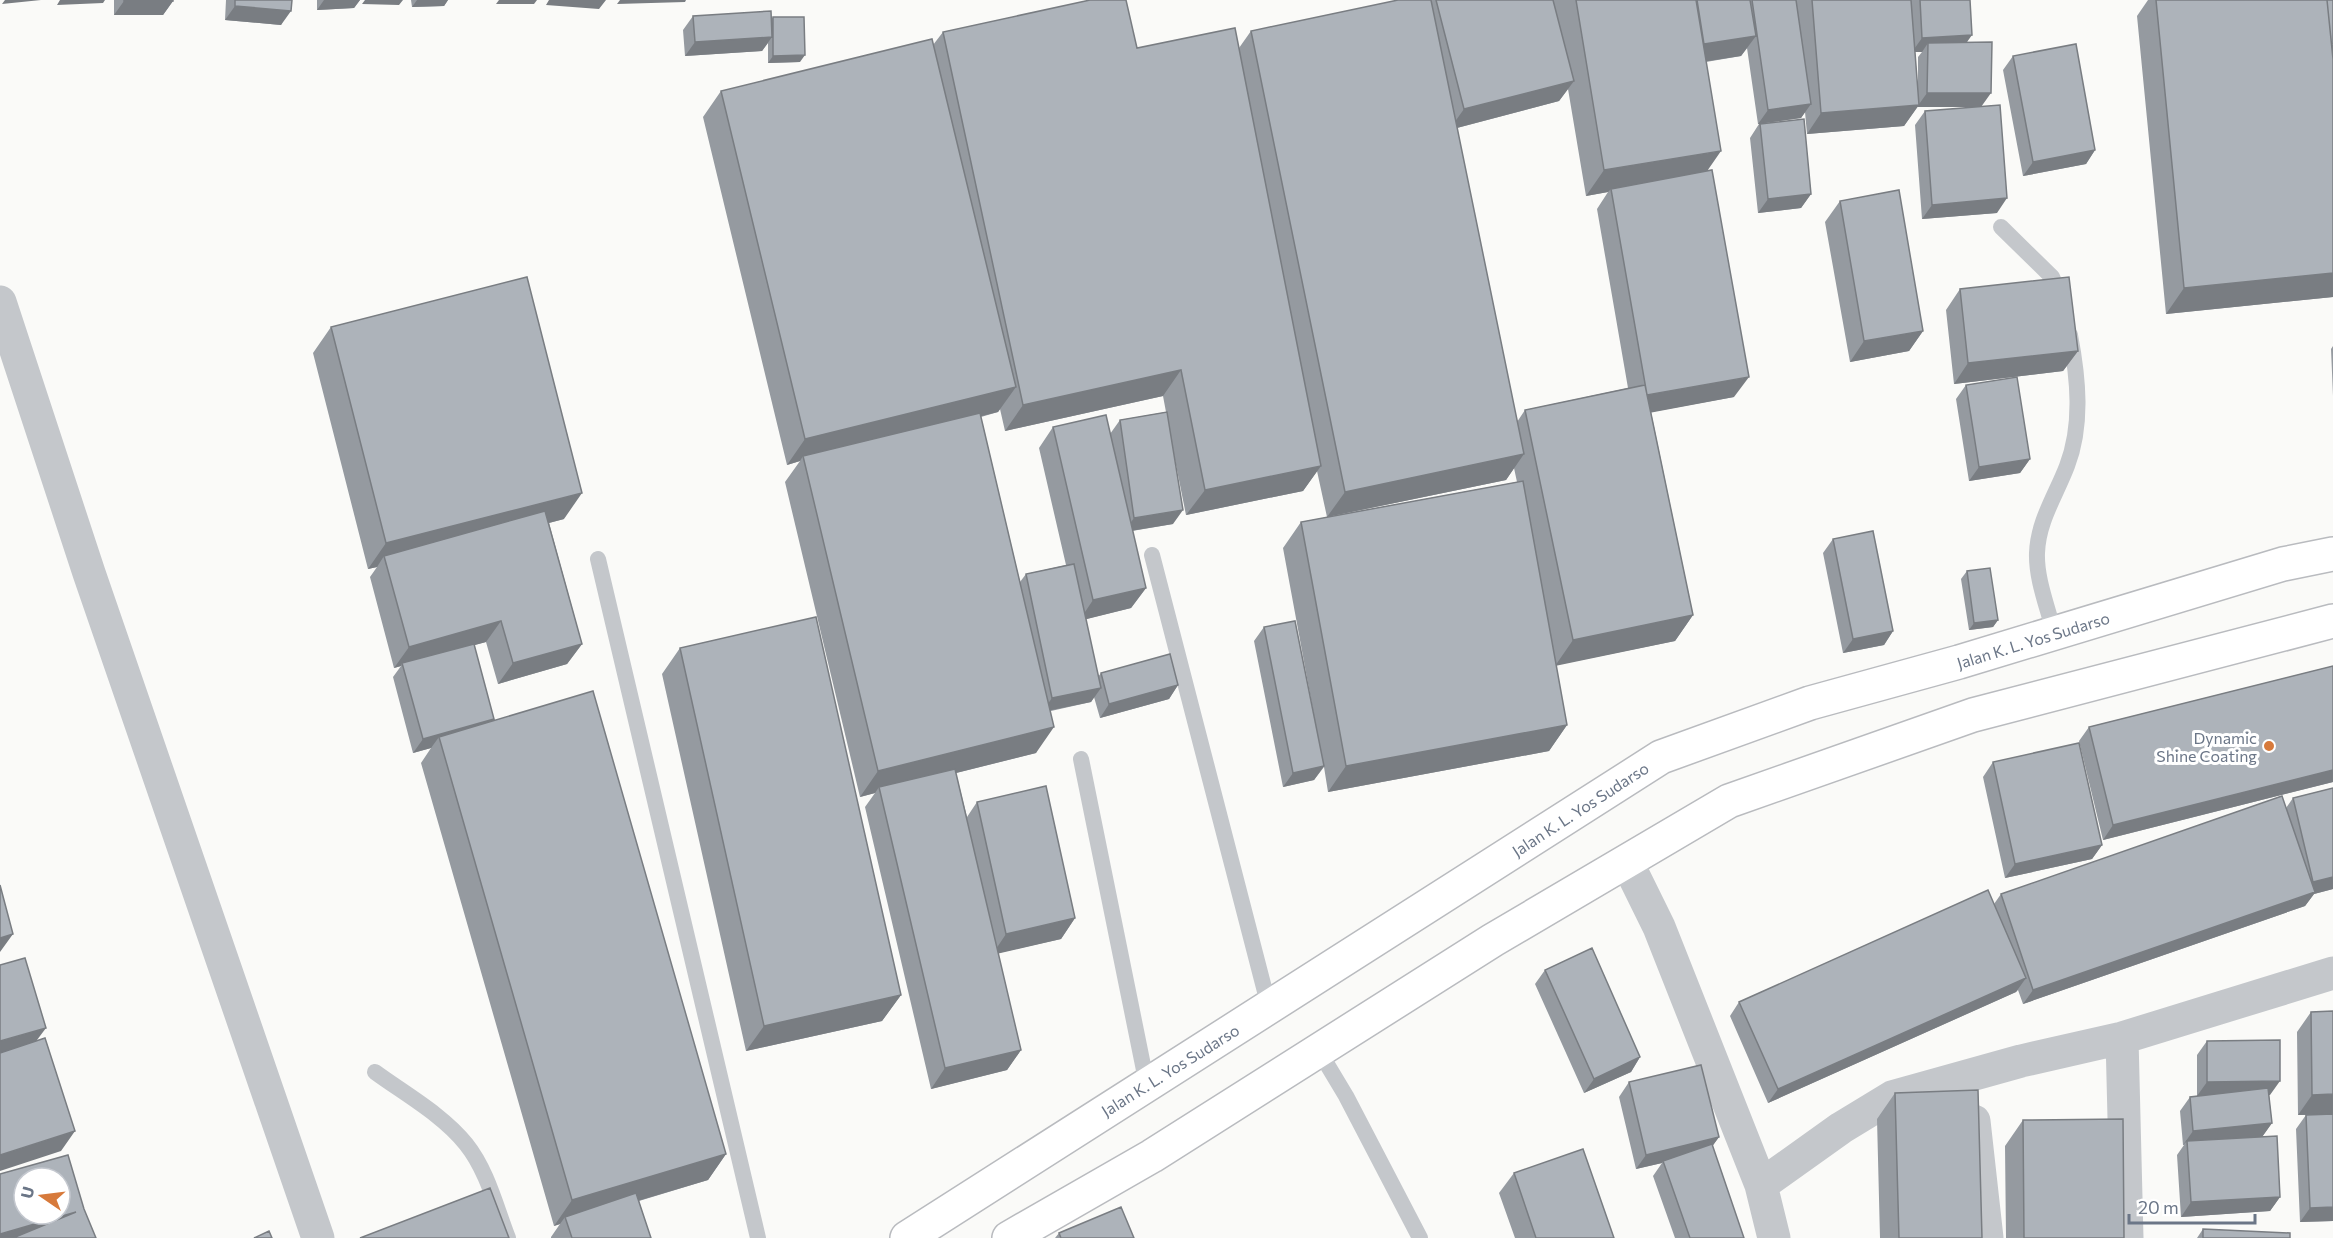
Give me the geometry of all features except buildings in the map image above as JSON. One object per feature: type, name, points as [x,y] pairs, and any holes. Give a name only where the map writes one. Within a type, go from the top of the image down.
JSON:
[{"type":"highway","name":"Jalan K. L. Yos Sudarso","points":[[907,1238],[1661,757],[1810,703],[2283,564],[2333,554]]},
{"type":"highway","points":[[1009,1238],[1152,1155],[1493,940],[1730,801],[1973,715],[2333,621]]},
{"type":"street","points":[[0,302],[89,573],[318,1238]]},
{"type":"street","points":[[1627,862],[1659,927],[1761,1185],[1774,1238]]},
{"type":"street","points":[[1761,1185],[1841,1128],[1892,1097],[1969,1075],[2122,1038],[2333,973]]},
{"type":"street","points":[[2122,1038],[2127,1238]]},
{"type":"street","points":[[1969,1075],[1987,1238]]},
{"type":"lane","points":[[2001,227],[2052,277],[2064,307],[2078,376],[2077,404],[2068,463],[2043,519],[2037,554],[2054,633]]},
{"type":"lane","points":[[1152,555],[1269,1007]]},
{"type":"lane","points":[[598,559],[758,1238]]},
{"type":"lane","points":[[1081,759],[1147,1085]]},
{"type":"lane","points":[[1319,1051],[1346,1096],[1420,1238]]},
{"type":"lane","points":[[375,1072],[441,1120],[466,1144],[483,1172],[508,1238]]},
{"type":"place","name":"Dynamic Shine Coating","points":[[2269,746]]}]
